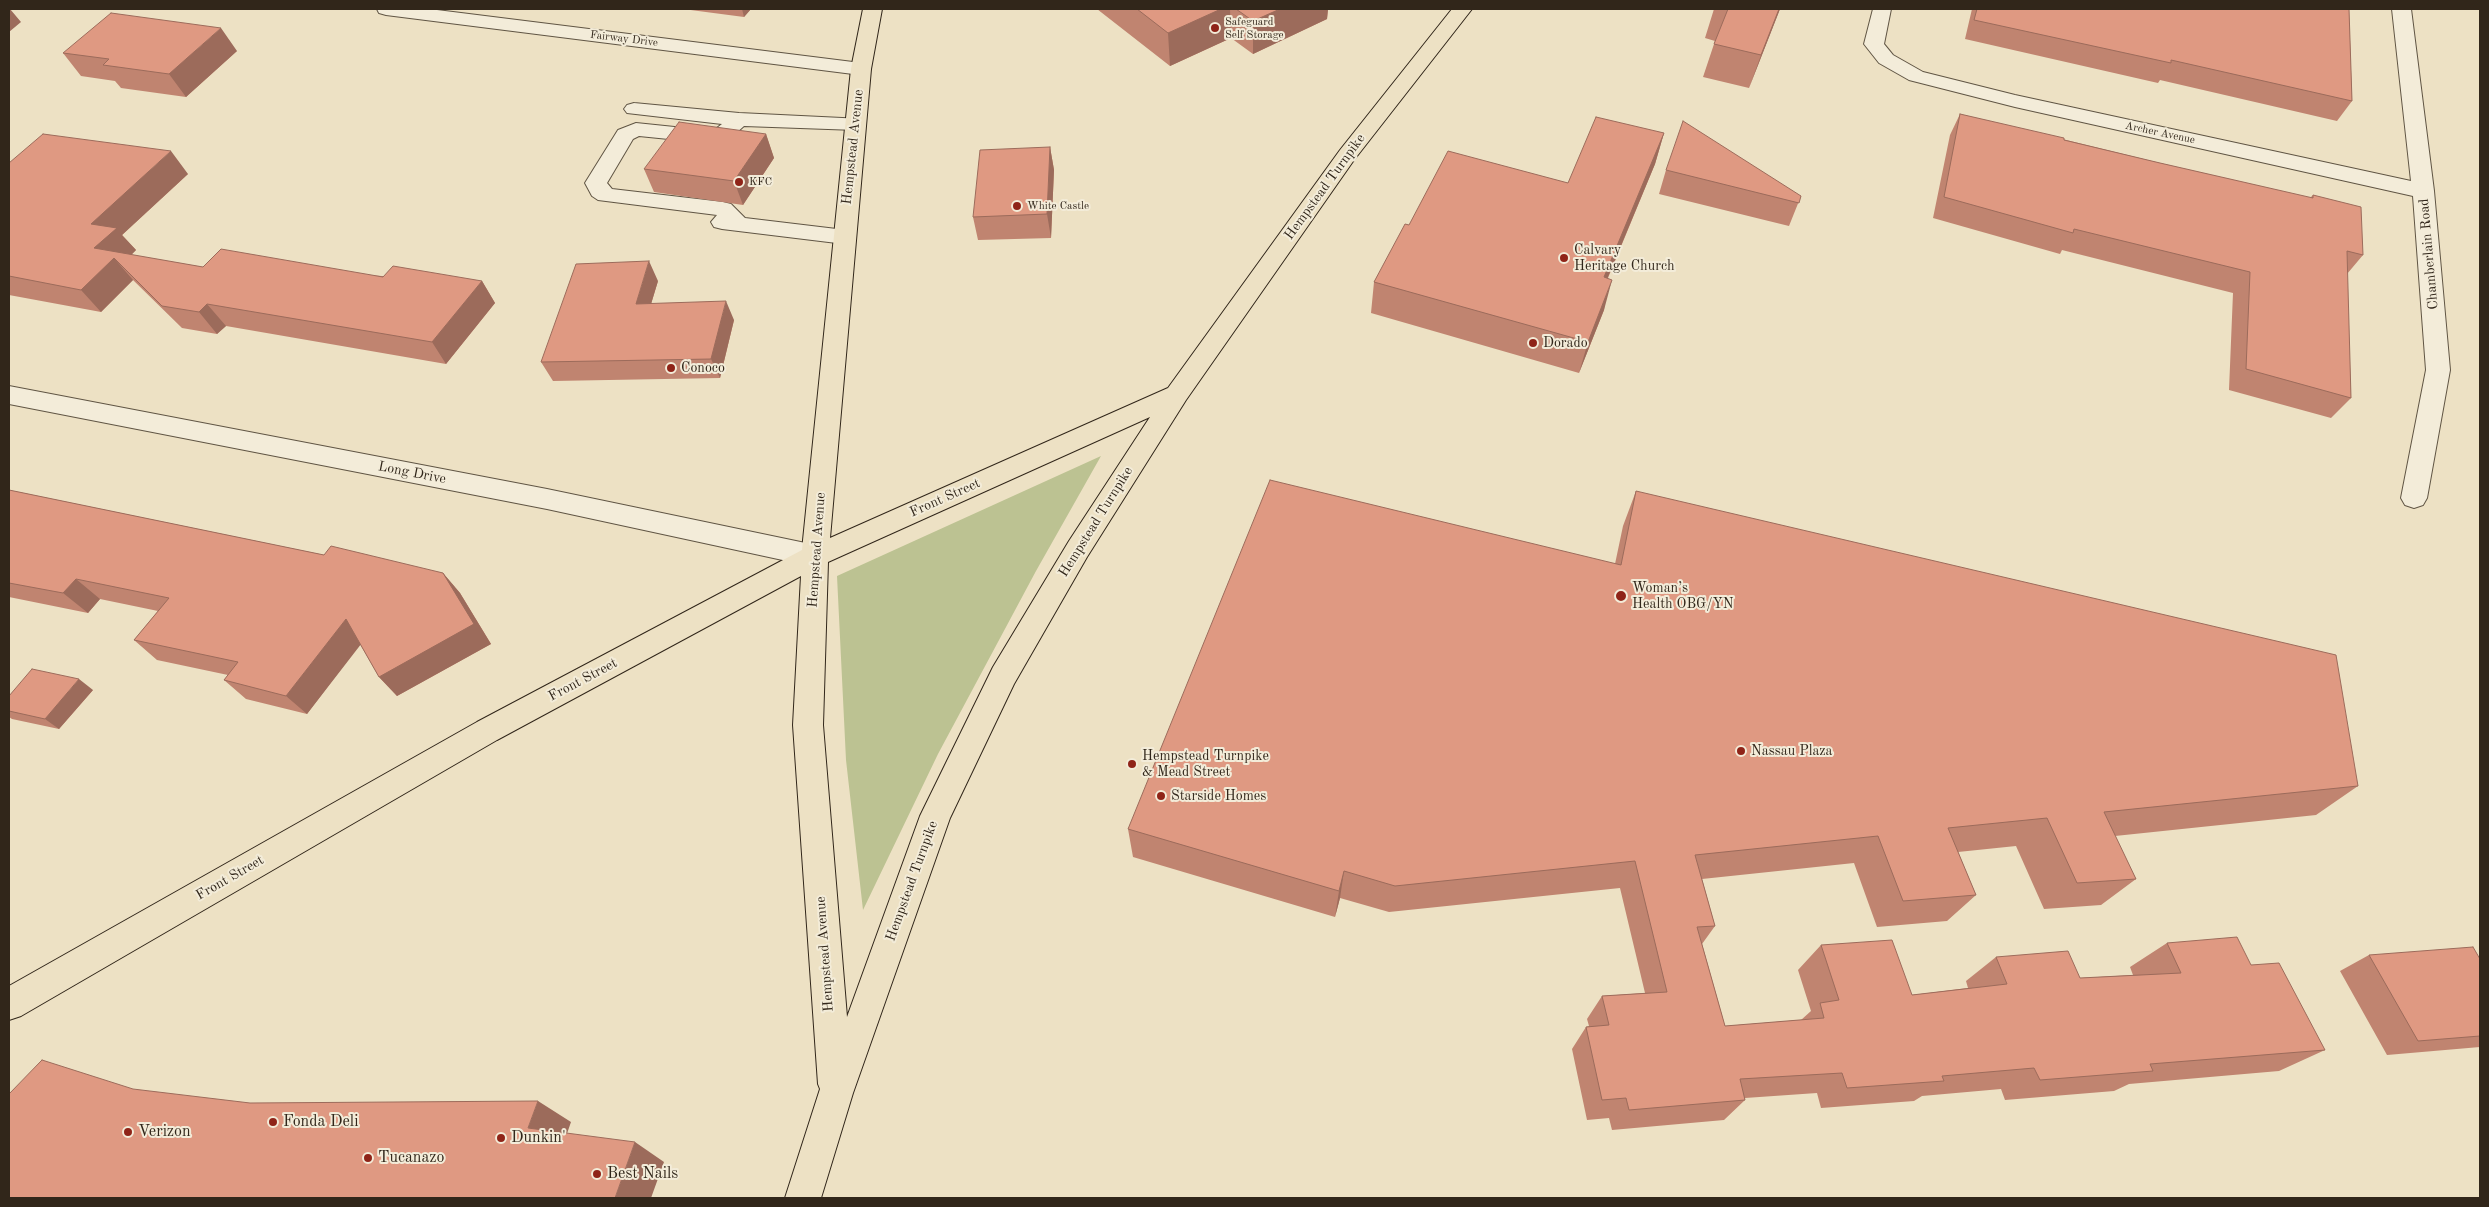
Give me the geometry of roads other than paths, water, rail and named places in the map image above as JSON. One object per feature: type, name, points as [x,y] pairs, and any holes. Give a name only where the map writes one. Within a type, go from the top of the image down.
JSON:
[{"type":"main road","name":"Hempstead Avenue","points":[[836,1093],[808,725],[815,556],[861,70],[872,9]]},
{"type":"main road","name":"Hempstead Turnpike","points":[[803,1198],[836,1093],[935,816],[1003,676],[1078,549],[1177,394],[1347,155],[1461,9]]},
{"type":"main road","name":"Front Street","points":[[9,1004],[487,731],[815,556],[1177,394]]},
{"type":"street","name":"Fairway Drive","points":[[386,9],[861,70]]},
{"type":"street","name":"Archer Avenue","points":[[1882,9],[1874,44],[1886,59],[1916,76],[2015,101],[2423,191]]},
{"type":"street","name":"Chamberlain Road","points":[[2402,9],[2423,191],[2438,370],[2414,498]]},
{"type":"street","points":[[634,109],[740,119],[856,124]]},
{"type":"street","points":[[739,224],[723,209],[606,194],[600,190],[596,183],[625,135],[636,130],[718,138],[740,119]]},
{"type":"street","points":[[624,209],[845,237]]},
{"type":"street","name":"Long Drive","points":[[9,395],[547,499],[815,556]]},
{"type":"place","name":"Safeguard Self Storage","points":[[1215,28]]},
{"type":"place","name":"KFC","points":[[739,182]]},
{"type":"place","name":"White Castle","points":[[1017,206]]},
{"type":"place","name":"Calvary Heritage Church","points":[[1564,258]]},
{"type":"place","name":"Dorado","points":[[1533,343]]},
{"type":"place","name":"Conoco","points":[[671,368]]},
{"type":"place","name":"Woman’s Health OBG/YN","points":[[1621,596]]},
{"type":"place","name":"Nassau Plaza","points":[[1741,751]]},
{"type":"place","name":"Hempstead Turnpike & Mead Street","points":[[1132,764]]},
{"type":"place","name":"Starside Homes","points":[[1161,796]]},
{"type":"place","name":"Fonda Deli","points":[[273,1122]]},
{"type":"place","name":"Verizon","points":[[128,1132]]},
{"type":"place","name":"Dunkin'","points":[[501,1138]]},
{"type":"place","name":"Tucanazo","points":[[368,1158]]},
{"type":"place","name":"Best Nails","points":[[597,1174]]}]
